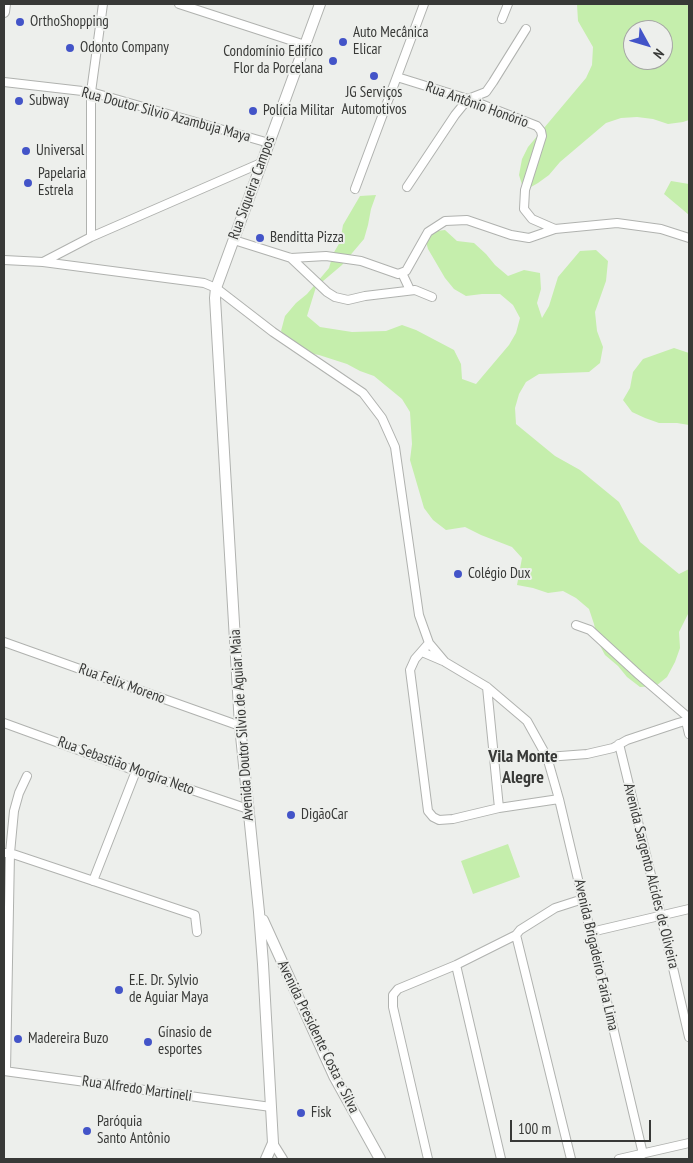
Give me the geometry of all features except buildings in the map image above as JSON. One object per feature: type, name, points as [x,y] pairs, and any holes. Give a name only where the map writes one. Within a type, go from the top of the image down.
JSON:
[{"type":"main road","points":[[4,12],[5,4]]},
{"type":"main road","name":"Rua Siqueira Campos","points":[[216,288],[320,4]]},
{"type":"main road","name":"Avenida Doutor Silvio de Aguiar Maia","points":[[216,288],[215,298],[240,726],[263,964],[273,1143],[266,1159]]},
{"type":"main road","name":"Avenida Presidente Costa e Silva","points":[[259,912],[334,1076],[380,1159]]},
{"type":"main road","points":[[263,964],[281,962]]},
{"type":"street","points":[[91,237],[91,92],[103,4]]},
{"type":"street","points":[[179,4],[305,45]]},
{"type":"street","points":[[355,189],[424,4]]},
{"type":"street","points":[[502,19],[508,4]]},
{"type":"street","points":[[407,187],[468,99],[486,92],[526,28]]},
{"type":"street","name":"Rua Antônio Honório","points":[[397,77],[468,99],[537,126],[542,136],[525,190],[524,209],[532,219],[555,229],[617,224],[661,229],[689,238]]},
{"type":"street","name":"Rua Doutor Silvio Azambuja Maya","points":[[4,82],[91,92],[269,143]]},
{"type":"street","points":[[43,262],[91,237],[262,164]]},
{"type":"street","points":[[234,240],[291,258],[326,256],[361,261],[398,274],[406,271],[428,232],[445,221],[468,220],[529,238],[555,229]]},
{"type":"street","points":[[291,258],[327,292],[335,297],[348,300],[410,290],[415,290],[432,297]]},
{"type":"street","points":[[4,260],[43,262],[204,283],[216,288],[273,332],[363,393],[382,418],[395,448],[419,615],[429,643],[445,662]]},
{"type":"street","points":[[402,272],[410,290]]},
{"type":"street","points":[[576,625],[590,630],[688,720],[689,734]]},
{"type":"street","name":"Rua Felix Moreno","points":[[4,642],[240,726]]},
{"type":"street","points":[[429,643],[415,659],[410,670],[428,811],[432,817],[439,820],[453,819],[499,808],[559,799]]},
{"type":"street","points":[[422,652],[445,662]]},
{"type":"street","name":"Avenida Brigadeiro Faria Lima","points":[[445,662],[487,687],[527,721],[547,757],[583,898],[643,1154]]},
{"type":"street","points":[[487,687],[499,808]]},
{"type":"street","points":[[547,757],[587,754],[613,748],[627,740],[688,720]]},
{"type":"street","name":"Rua Sebastião Morgira Neto","points":[[4,723],[248,809]]},
{"type":"street","name":"Avenida Sargento Alcides de Oliveira","points":[[619,744],[689,1037]]},
{"type":"street","points":[[93,881],[136,770]]},
{"type":"street","points":[[5,1071],[7,853],[18,793],[27,776]]},
{"type":"street","points":[[7,853],[195,915],[197,932]]},
{"type":"street","points":[[428,1159],[393,1007],[394,996],[398,989],[456,965],[516,935],[520,930],[555,908],[583,898]]},
{"type":"street","points":[[591,932],[689,909]]},
{"type":"street","points":[[516,935],[571,1159]]},
{"type":"street","points":[[456,965],[501,1159]]},
{"type":"street","name":"Rua Alfredo Martineli","points":[[5,1071],[271,1107]]},
{"type":"street","points":[[273,1143],[283,1159]]},
{"type":"street","points":[[622,1159],[689,1143]]},
{"type":"green space","points":[[577,4],[689,4],[689,120],[668,124],[653,119],[637,117],[621,118],[606,123],[560,162],[549,175],[524,191],[519,175],[522,159],[528,147],[586,78],[592,65],[593,47],[578,21]]},
{"type":"green space","points":[[671,181],[689,184],[689,215],[664,194]]},
{"type":"green space","points":[[376,195],[364,239],[342,265],[316,287],[307,316],[320,327],[352,332],[386,331],[402,325],[416,330],[454,350],[461,364],[462,379],[476,384],[509,345],[516,333],[520,318],[513,305],[500,294],[466,296],[454,289],[445,278],[428,249],[425,238],[428,232],[445,230],[457,241],[474,243],[508,276],[524,270],[540,273],[541,289],[537,303],[542,318],[549,306],[558,277],[580,251],[596,250],[608,261],[606,281],[595,312],[597,331],[603,347],[600,363],[589,372],[539,374],[526,382],[519,394],[515,408],[516,424],[555,456],[580,470],[619,502],[640,542],[679,574],[689,569],[689,612],[679,632],[680,648],[667,677],[656,686],[640,687],[605,655],[598,642],[589,609],[576,598],[563,591],[548,593],[517,585],[522,558],[512,547],[465,527],[446,530],[433,520],[424,508],[410,460],[412,444],[410,412],[402,399],[374,376],[347,364],[303,352],[290,342],[281,331],[285,316],[329,268],[333,254],[340,242],[343,225],[360,196]]},
{"type":"green space","points":[[674,348],[689,353],[689,425],[659,423],[645,418],[632,412],[623,400],[630,388],[633,372],[643,359]]},
{"type":"green space","points":[[508,844],[520,877],[473,894],[461,861]]},
{"type":"place","name":"OrthoShopping","points":[[20,22]]},
{"type":"place","name":"Auto Mecânica Elicar","points":[[343,42]]},
{"type":"place","name":"Odonto Company","points":[[70,48]]},
{"type":"place","name":"Condomínio Edifíco Flor da Porcelana","points":[[333,61]]},
{"type":"place","name":"JG Serviços Automotivos","points":[[374,76]]},
{"type":"place","name":"Subway","points":[[19,101]]},
{"type":"place","name":"Polícia Militar","points":[[253,111]]},
{"type":"place","name":"Universal","points":[[26,151]]},
{"type":"place","name":"Papelaria Estrela","points":[[28,183]]},
{"type":"place","name":"Benditta Pizza","points":[[260,238]]},
{"type":"place","name":"Colégio Dux","points":[[458,574]]},
{"type":"place","name":"DigãoCar","points":[[291,815]]},
{"type":"place","name":"E.E. Dr. Sylvio de Aguiar Maya","points":[[119,990]]},
{"type":"place","name":"Madereira Buzo","points":[[18,1039]]},
{"type":"place","name":"Gínasio de esportes","points":[[148,1042]]},
{"type":"place","name":"Fisk","points":[[301,1113]]},
{"type":"place","name":"Paróquia Santo Antônio","points":[[87,1131]]},
{"type":"district","name":"Vila Monte Alegre","points":[[523,768]]}]
